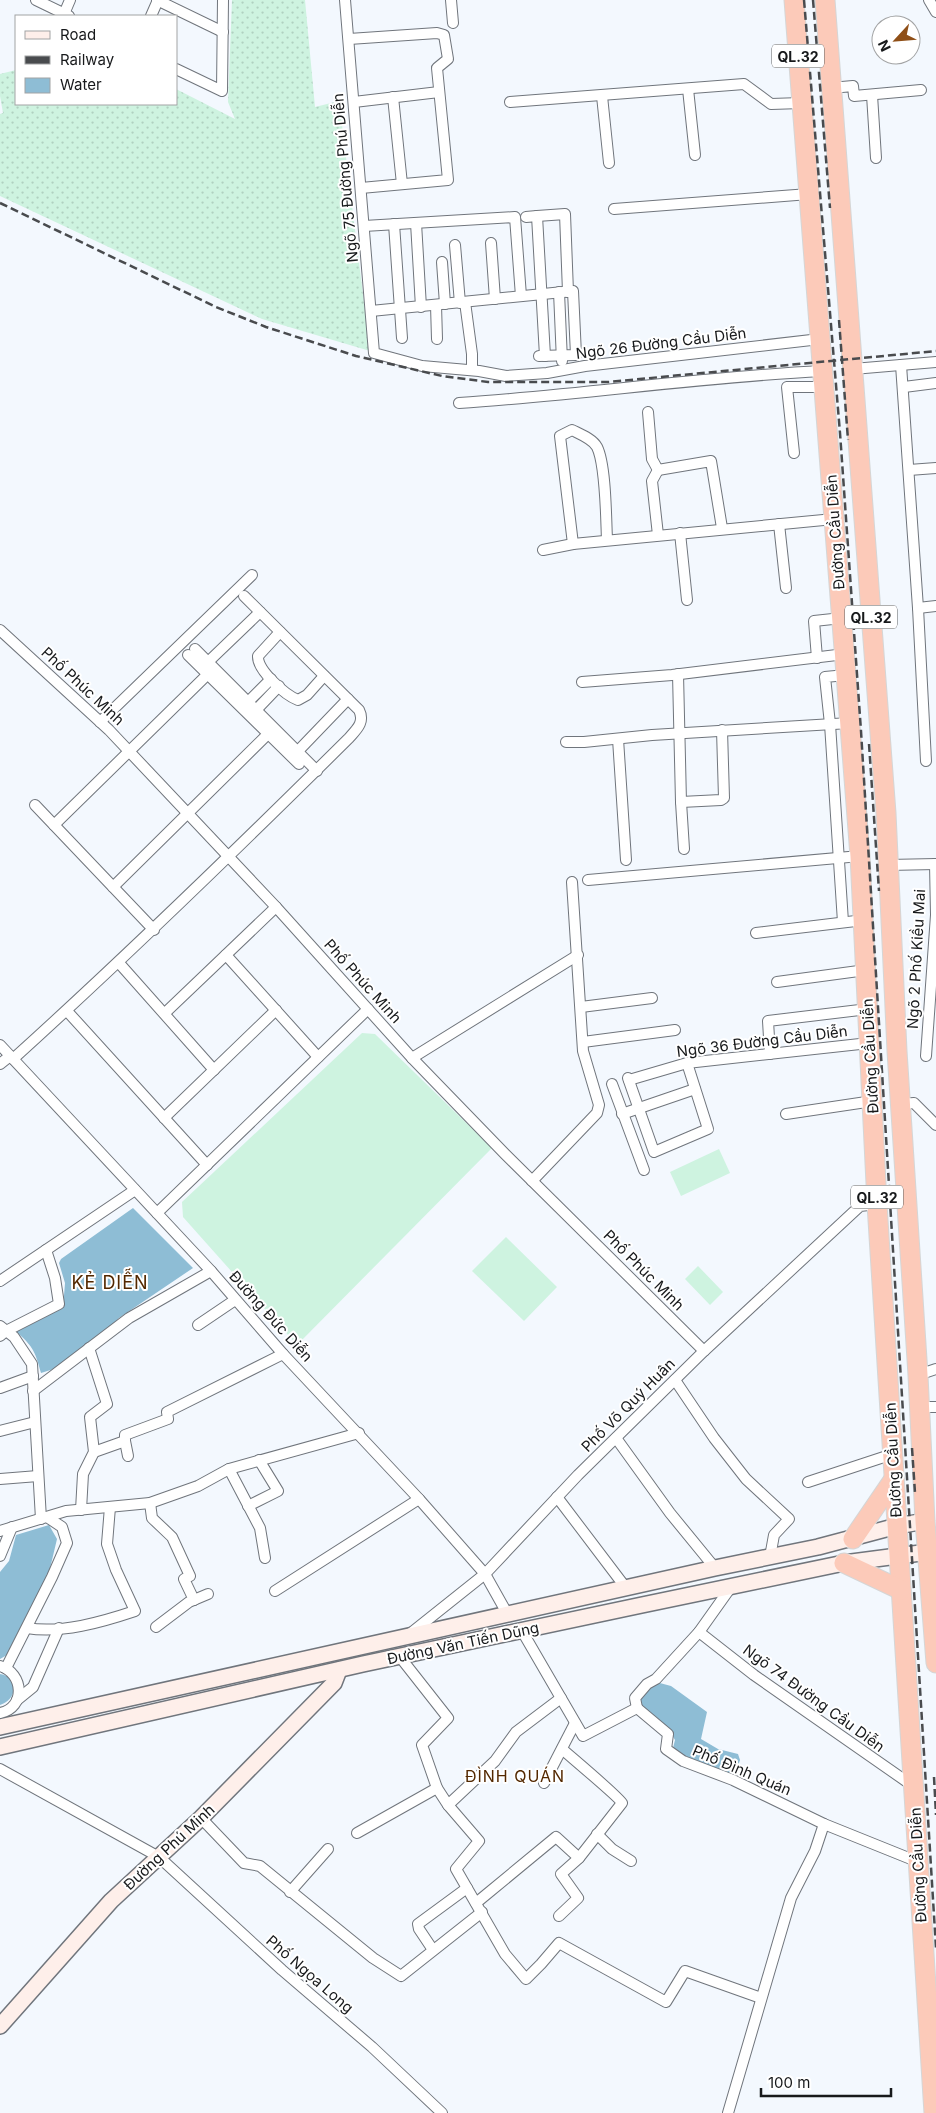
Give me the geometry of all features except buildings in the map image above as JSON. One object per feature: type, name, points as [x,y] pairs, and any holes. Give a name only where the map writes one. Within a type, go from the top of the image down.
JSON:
[{"type":"highway","name":"Đường Cầu Diễn","points":[[794,0],[860,856],[877,1204],[934,2113]]},
{"type":"highway","name":"Đường Cầu Diễn","points":[[824,0],[886,813],[894,996],[918,1375],[928,1407],[925,1521],[933,1592],[936,1653]]},
{"type":"highway","points":[[802,107],[833,110]]},
{"type":"highway","points":[[815,272],[845,270]]},
{"type":"highway","points":[[822,363],[852,360]]},
{"type":"highway","points":[[868,1003],[894,996]]},
{"type":"highway","points":[[853,1539],[894,1479]]},
{"type":"highway","points":[[844,1563],[900,1590]]},
{"type":"main road","name":"Đường Văn Tiến Dũng","points":[[0,1727],[853,1539],[896,1526],[925,1521]]},
{"type":"main road","name":"Đường Văn Tiến Dũng","points":[[0,1747],[400,1656],[731,1586],[844,1563],[928,1552]]},
{"type":"main road","name":"Đường Phú Minh","points":[[0,2026],[111,1901],[201,1818],[334,1683],[339,1670]]},
{"type":"street","points":[[36,0],[66,15],[70,0]]},
{"type":"street","points":[[151,15],[158,0],[223,32]]},
{"type":"street","points":[[178,69],[222,91],[223,0]]},
{"type":"street","name":"Ngõ 75 Đường Phú Diễn","points":[[345,0],[374,353],[422,366],[472,370]]},
{"type":"street","points":[[451,0],[453,23]]},
{"type":"street","points":[[929,0],[936,12]]},
{"type":"street","points":[[349,39],[437,33],[444,35],[448,59],[437,68],[448,180],[361,188]]},
{"type":"street","points":[[510,102],[744,84],[771,104],[802,107]]},
{"type":"street","points":[[832,88],[853,86],[854,96],[921,90]]},
{"type":"street","points":[[688,89],[695,155]]},
{"type":"street","points":[[354,102],[439,92]]},
{"type":"street","points":[[872,95],[876,158]]},
{"type":"street","points":[[602,96],[609,163]]},
{"type":"street","points":[[393,97],[402,184]]},
{"type":"street","points":[[614,209],[809,194]]},
{"type":"street","name":"Ngõ 26 Đường Cầu Diễn","points":[[537,216],[565,214],[563,370],[822,363]]},
{"type":"street","points":[[526,217],[537,216],[542,356],[562,356]]},
{"type":"street","points":[[364,226],[515,217],[521,296]]},
{"type":"street","points":[[416,223],[421,306]]},
{"type":"street","points":[[394,224],[402,338]]},
{"type":"street","points":[[491,243],[496,300]]},
{"type":"street","points":[[455,246],[472,354],[472,370],[506,376],[563,370]]},
{"type":"street","points":[[437,338],[442,262]]},
{"type":"street","points":[[371,311],[564,292]]},
{"type":"street","points":[[852,360],[901,365],[936,362]]},
{"type":"street","points":[[459,402],[760,374],[822,363]]},
{"type":"street","points":[[794,453],[787,387],[822,363]]},
{"type":"street","points":[[901,365],[904,386],[926,761]]},
{"type":"street","points":[[904,386],[936,383]]},
{"type":"street","points":[[648,412],[652,459],[658,470]]},
{"type":"street","points":[[573,544],[560,436],[572,430],[597,446],[602,462],[607,540]]},
{"type":"street","points":[[658,470],[711,462],[722,528]]},
{"type":"street","points":[[909,470],[936,468]]},
{"type":"street","points":[[658,470],[652,481],[658,535]]},
{"type":"street","points":[[543,550],[607,540],[834,519]]},
{"type":"street","points":[[779,524],[786,588]]},
{"type":"street","points":[[680,533],[688,600]]},
{"type":"street","points":[[100,722],[252,574]]},
{"type":"street","points":[[0,1064],[12,1058],[67,1011],[154,930],[349,738],[361,723],[362,717],[359,710],[244,596]]},
{"type":"street","points":[[918,608],[936,606]]},
{"type":"street","points":[[208,662],[260,612]]},
{"type":"street","points":[[817,658],[814,621],[842,618]]},
{"type":"street","name":"Phố Phúc Minh","points":[[0,630],[129,751],[230,857],[412,1058],[532,1181],[704,1351]]},
{"type":"street","points":[[280,632],[258,656],[260,667],[298,700],[307,695],[324,676]]},
{"type":"street","points":[[299,764],[208,674],[192,652],[208,662],[249,701],[316,770]]},
{"type":"street","points":[[582,682],[678,674],[844,654]]},
{"type":"street","points":[[54,825],[208,674]]},
{"type":"street","points":[[678,674],[684,849]]},
{"type":"street","points":[[843,922],[830,724],[824,677],[846,676]]},
{"type":"street","points":[[249,701],[275,682]]},
{"type":"street","points":[[257,710],[275,682]]},
{"type":"street","points":[[298,751],[348,699]]},
{"type":"street","points":[[566,742],[722,730],[850,723]]},
{"type":"street","points":[[681,802],[722,800],[724,798],[722,730]]},
{"type":"street","points":[[113,887],[268,734]]},
{"type":"street","points":[[618,739],[626,860]]},
{"type":"street","points":[[35,804],[154,930]]},
{"type":"street","points":[[588,880],[860,856]]},
{"type":"street","points":[[888,865],[936,864]]},
{"type":"street","name":"Ngõ 2 Phố Kiều Mai","points":[[926,1056],[936,915],[936,864]]},
{"type":"street","points":[[532,1181],[597,1113],[599,1105],[590,1077],[583,1042],[572,882]]},
{"type":"street","points":[[165,1013],[276,907]]},
{"type":"street","points":[[756,933],[864,920]]},
{"type":"street","points":[[226,955],[318,1057]]},
{"type":"street","points":[[412,1058],[578,955]]},
{"type":"street","points":[[119,963],[214,1070]]},
{"type":"street","points":[[777,982],[866,970]]},
{"type":"street","points":[[581,1007],[652,998]]},
{"type":"street","points":[[770,1054],[768,1021],[868,1003]]},
{"type":"street","points":[[157,1213],[368,1009]]},
{"type":"street","points":[[164,1118],[276,1010]]},
{"type":"street","points":[[67,1011],[207,1165]]},
{"type":"street","points":[[583,1042],[675,1030]]},
{"type":"street","name":"Ngõ 36 Đường Cầu Diễn","points":[[638,1108],[629,1079],[687,1063],[870,1043]]},
{"type":"street","name":"Đường Đức Diễn","points":[[0,1045],[211,1271],[283,1354],[419,1499],[485,1574],[508,1615]]},
{"type":"street","points":[[638,1108],[654,1152],[708,1129],[687,1063]]},
{"type":"street","points":[[612,1084],[644,1170]]},
{"type":"street","points":[[622,1114],[696,1089]]},
{"type":"street","points":[[786,1114],[873,1101]]},
{"type":"street","points":[[901,1104],[914,1104],[936,1125]]},
{"type":"street","points":[[0,1281],[135,1190]]},
{"type":"street","name":"Phố Võ Quý Huân","points":[[406,1637],[485,1574],[557,1497],[704,1351],[860,1206],[877,1204]]},
{"type":"street","points":[[2,1331],[59,1304],[55,1278],[46,1250]]},
{"type":"street","points":[[33,1390],[129,1318],[211,1271]]},
{"type":"street","points":[[198,1325],[235,1300]]},
{"type":"street","points":[[2,1331],[14,1337],[32,1364],[38,1476],[44,1518]]},
{"type":"street","points":[[81,1510],[82,1474],[94,1452],[90,1417],[107,1404],[89,1348]]},
{"type":"street","points":[[128,1456],[125,1436],[168,1419],[167,1412],[283,1354]]},
{"type":"street","points":[[918,1375],[936,1369]]},
{"type":"street","points":[[0,1388],[32,1376]]},
{"type":"street","points":[[675,1380],[714,1438],[746,1479],[789,1519],[774,1535],[770,1557]]},
{"type":"street","points":[[0,1430],[35,1422]]},
{"type":"street","points":[[0,1531],[66,1511],[150,1502],[198,1486],[229,1469],[358,1432]]},
{"type":"street","points":[[616,1438],[670,1514],[715,1568]]},
{"type":"street","points":[[94,1452],[125,1441]]},
{"type":"street","points":[[808,1482],[892,1454]]},
{"type":"street","points":[[248,1506],[278,1491],[259,1460]]},
{"type":"street","points":[[229,1469],[260,1528],[265,1558]]},
{"type":"street","points":[[0,1479],[38,1476]]},
{"type":"street","points":[[557,1497],[626,1588]]},
{"type":"street","points":[[275,1591],[419,1499]]},
{"type":"street","points":[[150,1502],[152,1518],[172,1537],[190,1576],[184,1579],[194,1600]]},
{"type":"street","points":[[27,1628],[43,1631],[113,1618],[136,1611],[116,1570],[107,1544],[110,1507]]},
{"type":"street","points":[[18,1700],[18,1681],[13,1673],[3,1667],[27,1628],[67,1543],[62,1527],[44,1518]]},
{"type":"street","points":[[0,1556],[12,1527]]},
{"type":"street","points":[[522,1631],[583,1736],[637,1708],[635,1698],[647,1684],[656,1679],[699,1632],[731,1586]]},
{"type":"street","points":[[156,1627],[194,1600],[208,1594]]},
{"type":"street","points":[[0,1713],[12,1707],[33,1687],[59,1628]]},
{"type":"street","name":"Ngõ 74 Đường Cầu Diễn","points":[[699,1632],[762,1681],[913,1786]]},
{"type":"street","points":[[400,1656],[448,1718],[422,1745],[437,1788],[448,1805],[480,1842],[456,1867],[505,1954],[526,1979],[545,1960],[559,1942],[666,2002],[685,1971],[761,1998]]},
{"type":"street","points":[[448,1805],[495,1761],[516,1732],[560,1698]]},
{"type":"street","name":"Phố Đình Quán","points":[[637,1708],[668,1734],[666,1749],[683,1761],[733,1780],[824,1824],[917,1860]]},
{"type":"street","points":[[544,1784],[576,1723]]},
{"type":"street","points":[[559,1916],[578,1898],[561,1874],[579,1858],[620,1807],[622,1801],[562,1749]]},
{"type":"street","name":"Phố Ngọa Long","points":[[0,1769],[159,1857],[282,1970],[372,2047],[442,2113]]},
{"type":"street","points":[[357,1833],[437,1788]]},
{"type":"street","points":[[201,1818],[244,1863],[260,1866],[373,1958],[401,1976],[482,1912]]},
{"type":"street","points":[[728,2113],[791,1898],[815,1851],[824,1824]]},
{"type":"street","points":[[597,1834],[612,1849],[631,1861]]},
{"type":"street","points":[[476,1903],[556,1837],[579,1858]]},
{"type":"street","points":[[290,1892],[322,1852],[328,1849]]},
{"type":"street","points":[[433,1950],[419,1929],[418,1924],[467,1888]]},
{"type":"green space","points":[[232,0],[305,0],[315,107],[339,101],[370,351],[262,319],[0,196],[0,114],[3,113],[0,96],[0,74],[15,70],[15,105],[178,105],[178,90],[235,119],[228,102]]},
{"type":"green space","points":[[362,1033],[375,1034],[492,1148],[297,1345],[183,1217],[182,1202]]},
{"type":"green space","points":[[719,1149],[730,1173],[681,1196],[670,1172]]},
{"type":"green space","points":[[506,1237],[557,1287],[524,1321],[472,1271]]},
{"type":"green space","points":[[698,1266],[723,1292],[710,1305],[685,1279]]},
{"type":"water","points":[[133,1208],[193,1268],[119,1318],[95,1341],[68,1358],[60,1367],[41,1373],[32,1348],[14,1330],[63,1308],[65,1283],[59,1263],[61,1259]]},
{"type":"water","points":[[49,1525],[57,1539],[48,1577],[7,1655],[0,1659],[0,1572],[9,1561],[16,1535]]},
{"type":"water","points":[[0,1674],[11,1679],[14,1689],[10,1698],[0,1705]]},
{"type":"water","points":[[656,1682],[671,1686],[707,1712],[701,1739],[718,1749],[738,1754],[740,1760],[737,1769],[730,1776],[676,1752],[673,1748],[675,1740],[668,1728],[641,1705],[640,1698]]},
{"type":"railway","points":[[804,0],[840,433],[861,731],[936,1948]]},
{"type":"railway","points":[[813,0],[830,208]]},
{"type":"railway","points":[[0,203],[216,307],[266,327],[356,356],[442,376],[488,382],[608,382],[936,351]]},
{"type":"railway","points":[[839,320],[848,440]]},
{"type":"railway","points":[[869,744],[879,891]]},
{"type":"railway","points":[[912,1448],[915,1493]]},
{"type":"railway","points":[[934,1777],[936,1815]]},
{"type":"district","name":"KẺ DIỄN","points":[[110,1282]]},
{"type":"district","name":"ĐÌNH QUÁN","points":[[515,1776]]}]
